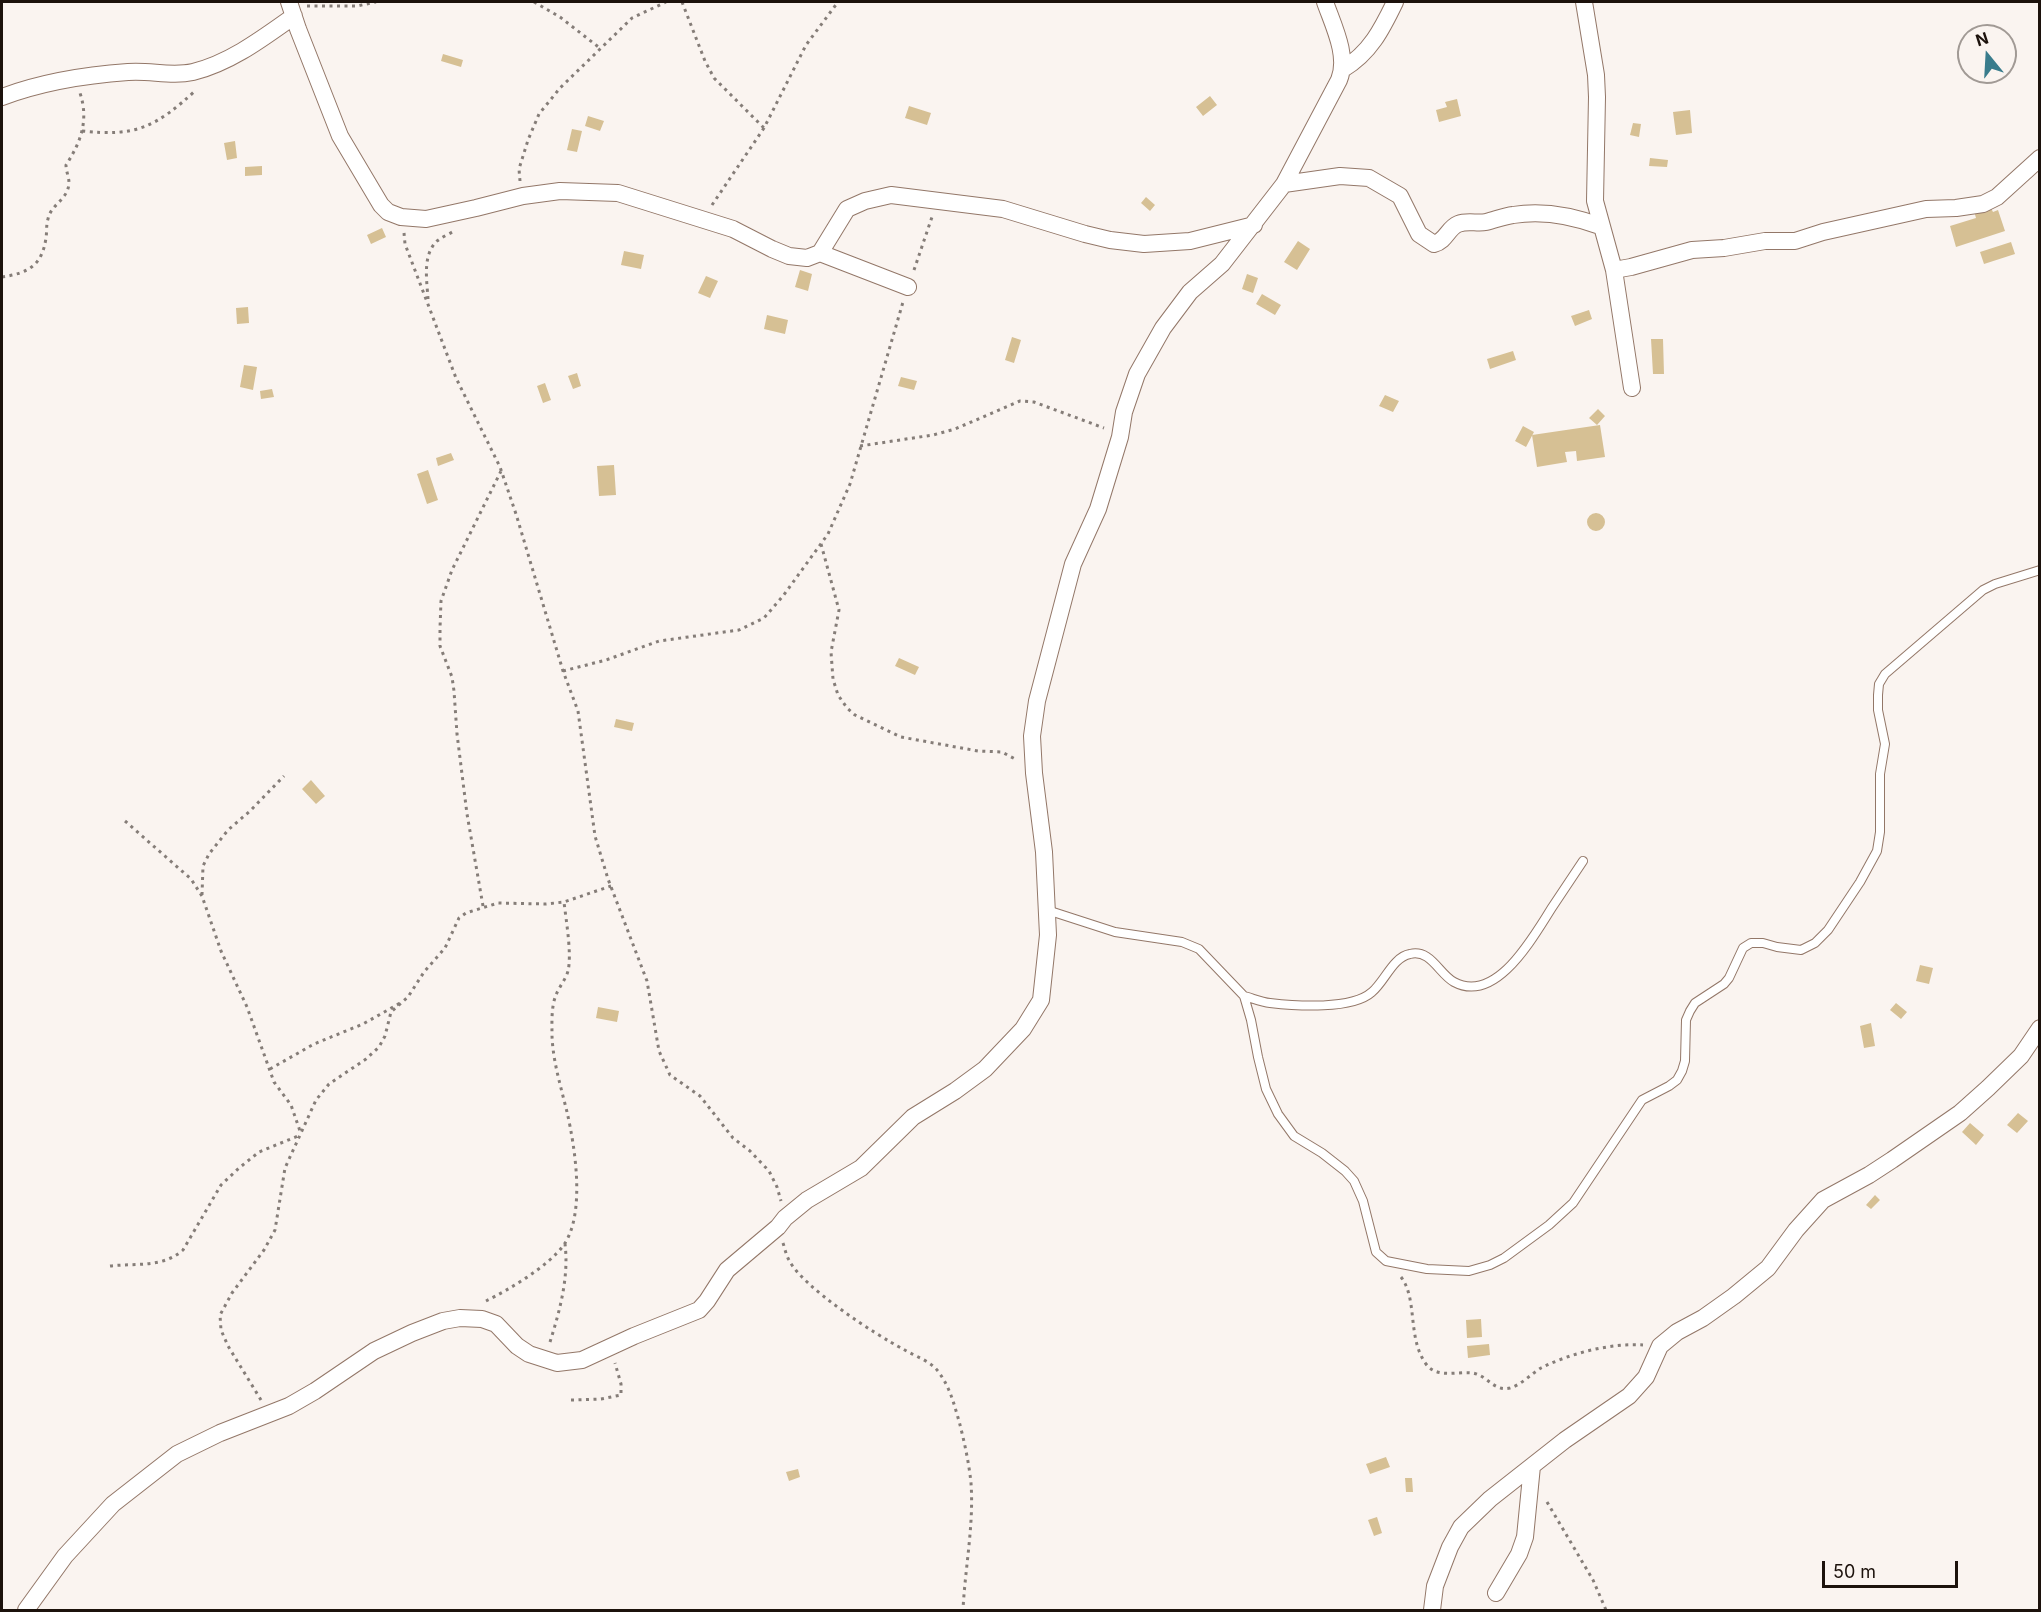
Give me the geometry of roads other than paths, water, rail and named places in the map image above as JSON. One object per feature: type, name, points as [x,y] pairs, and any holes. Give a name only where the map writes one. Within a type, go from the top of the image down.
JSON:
[{"type":"street","points":[[1326,2],[1339,43],[1343,69]]},
{"type":"street","points":[[26,1611],[65,1556],[113,1504],[177,1454],[220,1433],[271,1414],[315,1391],[374,1351],[412,1333],[443,1321],[460,1318],[482,1319],[496,1324],[517,1346],[529,1354],[557,1363],[582,1360],[699,1310],[727,1270],[807,1200],[861,1168],[914,1118],[985,1069],[1023,1029],[1041,1000],[1048,935],[1044,852],[1034,773],[1032,736],[1037,701],[1073,564],[1098,509],[1120,437],[1124,412],[1137,374],[1164,328],[1190,292],[1222,264],[1284,183],[1343,69],[1358,60],[1374,42],[1395,2]]},
{"type":"street","points":[[1584,2],[1598,97],[1595,201],[1600,226],[1614,270],[1632,388]]},
{"type":"street","points":[[2,97],[23,89],[74,77],[131,71],[167,74],[192,72],[221,62],[262,38],[291,7],[340,136],[381,205],[388,212],[401,217],[426,219],[560,190],[618,193],[733,229],[772,249],[807,258],[819,253],[848,209],[865,201],[891,195],[1003,209],[1085,234],[1144,244],[1190,241],[1254,225]]},
{"type":"street","points":[[1614,270],[1692,250],[1724,248],[1765,241],[1795,241],[1823,232],[1926,209],[1983,204],[1997,197],[2040,158]]},
{"type":"street","points":[[1284,183],[1340,176],[1369,178],[1400,196],[1419,234],[1434,244],[1441,241],[1451,228],[1459,224],[1468,221],[1489,221],[1516,214],[1573,217],[1600,226]]},
{"type":"street","points":[[819,253],[908,287]]},
{"type":"street","points":[[1432,1611],[1435,1586],[1450,1547],[1461,1527],[1490,1499],[1532,1473],[1602,1413],[1629,1396],[1646,1377],[1660,1346],[1677,1332],[1703,1318],[1734,1296],[1768,1268],[1796,1230],[1823,1200],[1877,1170],[1967,1107],[2021,1056],[2040,1028]]},
{"type":"street","points":[[1496,1593],[1519,1554],[1525,1537],[1532,1473]]},
{"type":"lane","points":[[1047,910],[1115,932],[1182,942],[1199,949],[1244,996],[1266,1089],[1278,1114],[1293,1136],[1345,1171],[1354,1181],[1363,1201],[1376,1252],[1386,1261],[1453,1271],[1469,1271],[1490,1265],[1526,1243],[1573,1203],[1642,1100],[1677,1080],[1685,1061],[1686,1020],[1690,1011],[1695,1003],[1724,984],[1743,948],[1751,943],[1762,943],[1801,950],[1815,944],[1828,930],[1860,882],[1877,851],[1880,832],[1880,774],[1885,744],[1878,710],[1879,684],[1885,674],[1983,590],[2040,570]]},
{"type":"lane","points":[[1244,996],[1268,1003],[1296,1005],[1328,1005],[1354,1001],[1371,993],[1400,958],[1412,953],[1423,954],[1432,960],[1449,979],[1461,986],[1473,987],[1489,982],[1506,971],[1526,950],[1583,861]]}]
